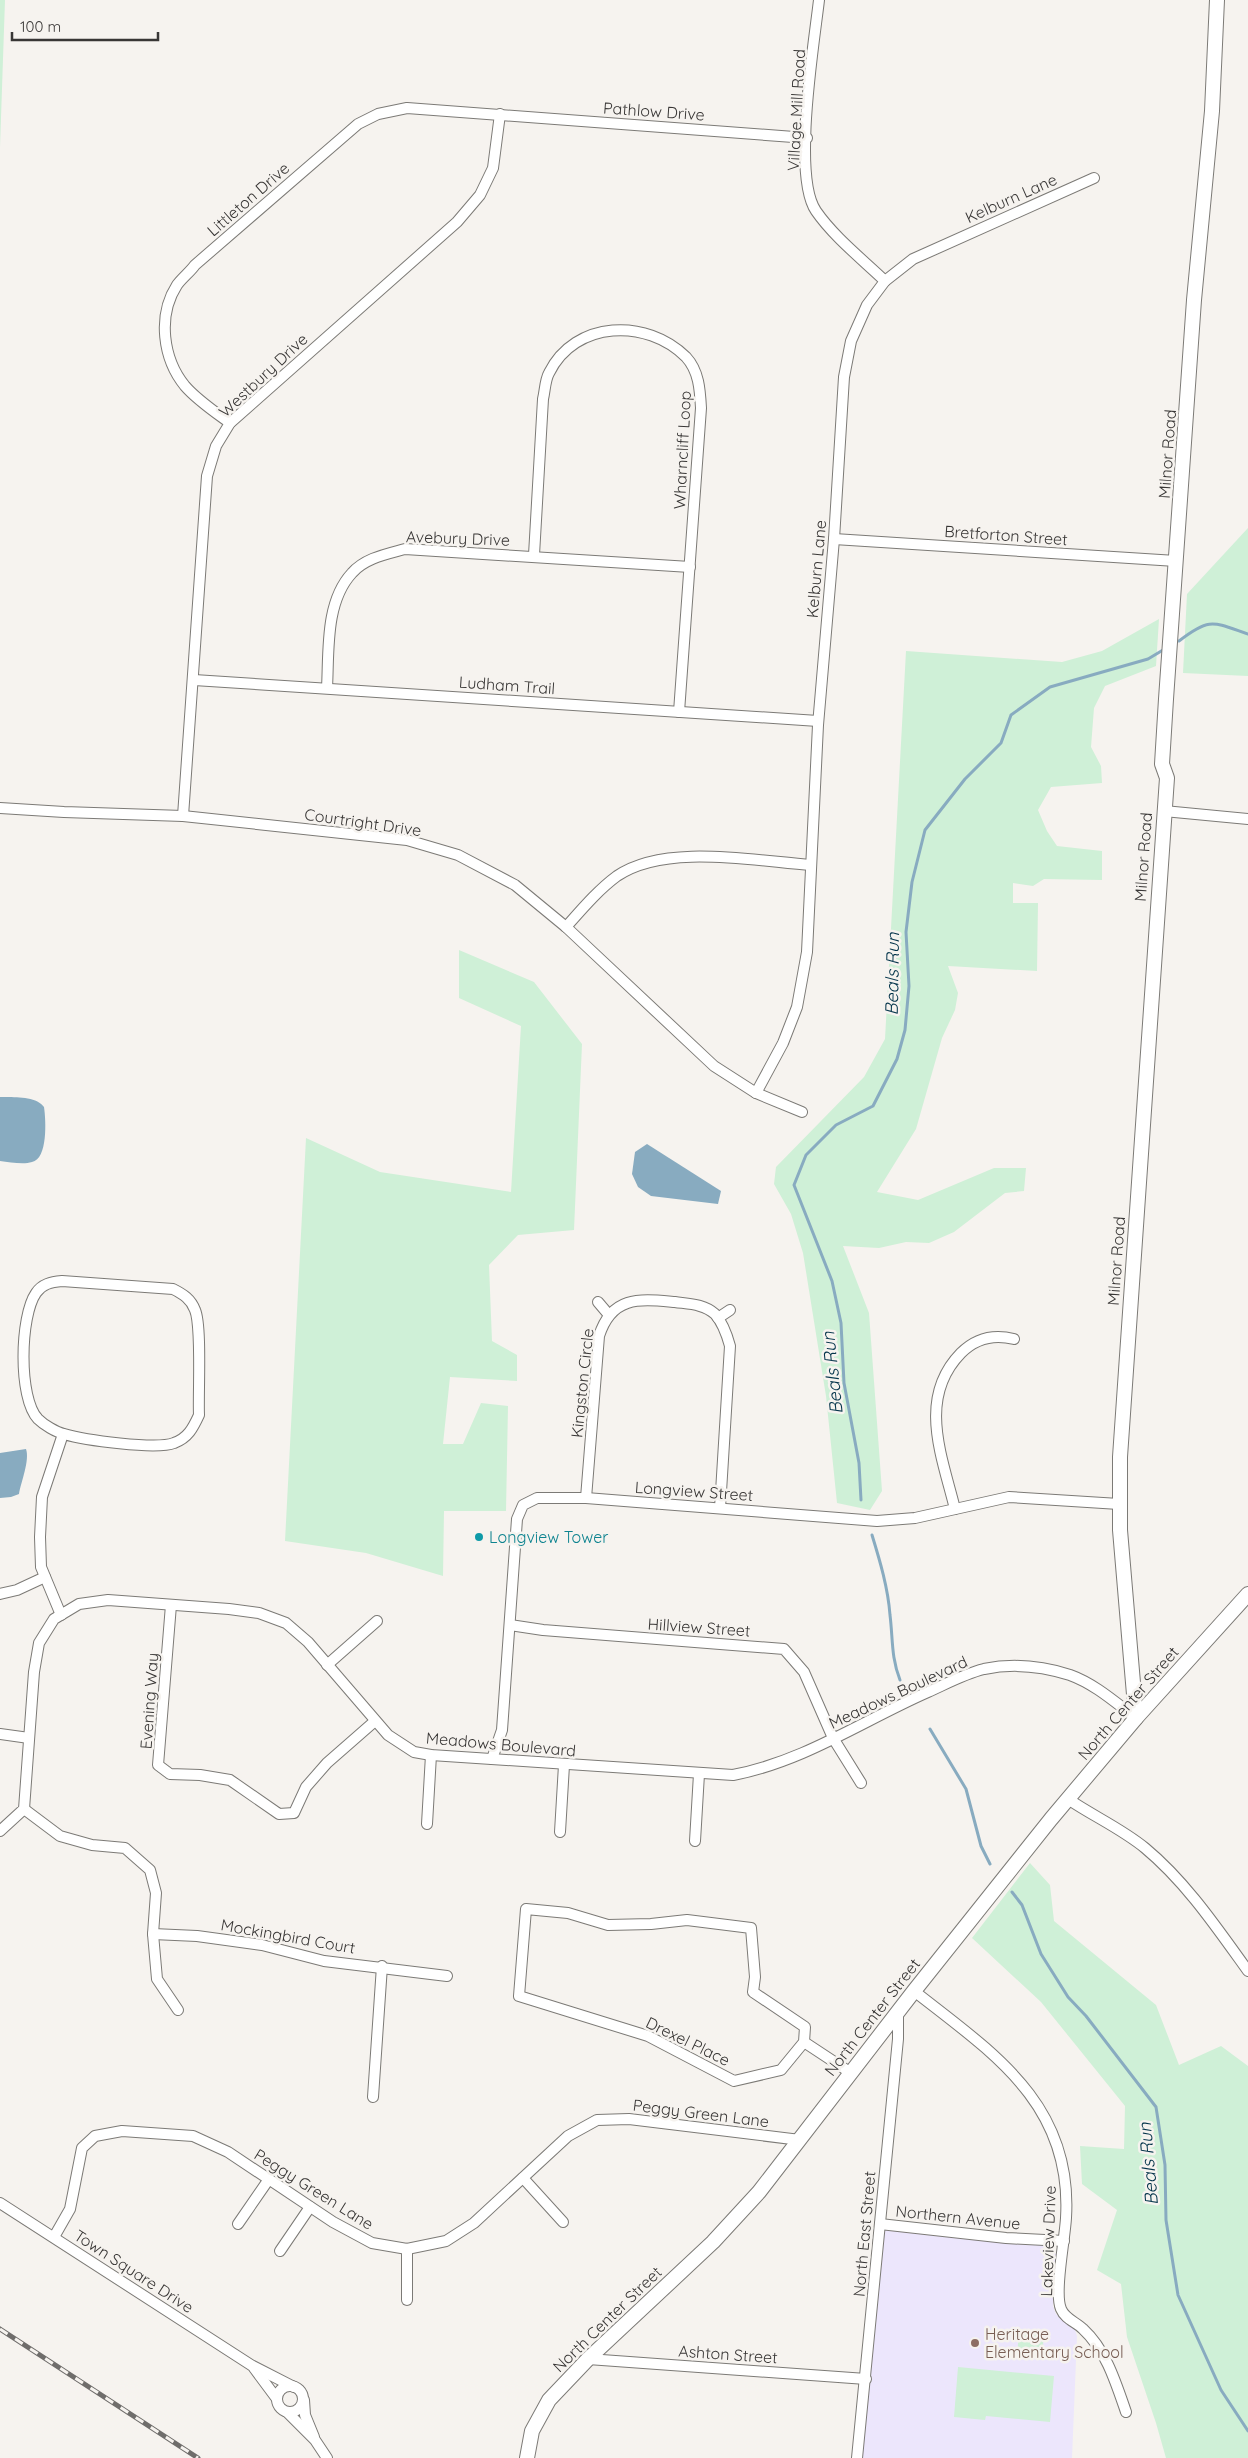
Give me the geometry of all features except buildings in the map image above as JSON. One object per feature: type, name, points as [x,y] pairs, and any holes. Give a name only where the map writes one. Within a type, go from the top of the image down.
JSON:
[{"type":"main road","name":"Milnor Road","points":[[1136,1718],[1124,1588],[1119,1504],[1131,1289],[1167,778],[1162,764],[1194,300],[1212,111],[1217,0]]},
{"type":"main road","name":"North Center Street","points":[[527,2458],[532,2431],[548,2400],[588,2359],[734,2221],[800,2140],[914,1991],[1068,1799],[1136,1718],[1248,1594]]},
{"type":"street","name":"Village Mill Road","points":[[819,0],[805,168],[808,191],[815,210],[837,235],[885,281]]},
{"type":"street","name":"Littleton Drive","points":[[230,423],[186,386],[172,367],[166,348],[165,331],[169,306],[177,286],[196,265],[358,124],[378,114],[407,108],[500,114]]},
{"type":"street","name":"Pathlow Drive","points":[[500,114],[807,138]]},
{"type":"street","name":"Westbury Drive","points":[[184,816],[207,476],[216,446],[230,423],[458,222],[480,195],[493,168],[500,114]]},
{"type":"street","name":"Kelburn Lane","points":[[756,1093],[783,1043],[797,1007],[807,952],[818,721],[834,539],[844,378],[851,341],[867,305],[885,281],[913,259],[1094,178]]},
{"type":"street","name":"Wharncliff Loop","points":[[534,555],[543,399],[548,374],[563,352],[579,339],[606,330],[637,332],[662,339],[687,358],[700,383],[702,408],[680,712]]},
{"type":"street","name":"Bretforton Street","points":[[834,539],[1176,561]]},
{"type":"street","name":"Avebury Drive","points":[[327,688],[331,628],[336,599],[352,572],[376,556],[405,549],[534,555],[690,567]]},
{"type":"street","name":"Ludham Trail","points":[[194,680],[818,721]]},
{"type":"street","name":"Courtright Drive","points":[[0,808],[184,816],[407,840],[450,852],[515,885],[566,927],[714,1066],[756,1093],[802,1112]]},
{"type":"street","points":[[1164,811],[1248,819]]},
{"type":"street","points":[[566,927],[602,887],[642,862],[665,857],[691,856],[811,865]]},
{"type":"street","points":[[62,1281],[173,1289],[183,1294],[196,1312],[198,1330],[198,1416],[193,1428],[186,1437],[168,1445],[117,1442],[64,1434],[38,1418],[25,1384],[25,1327],[28,1310],[37,1292],[45,1284],[62,1281]]},
{"type":"street","name":"Kingston Circle","points":[[586,1498],[599,1336],[609,1315],[622,1305],[643,1299],[695,1304],[705,1308],[718,1318]]},
{"type":"street","points":[[598,1302],[609,1315]]},
{"type":"street","points":[[720,1508],[730,1346],[718,1318],[730,1310]]},
{"type":"street","points":[[954,1509],[934,1416],[939,1387],[954,1361],[974,1342],[1001,1335],[1014,1339]]},
{"type":"street","points":[[61,1615],[41,1567],[42,1497],[64,1434]]},
{"type":"street","name":"Longview Street","points":[[492,1759],[502,1730],[517,1519],[523,1505],[537,1498],[586,1498],[877,1521],[915,1518],[989,1501],[1027,1497],[1119,1504]]},
{"type":"street","points":[[0,1594],[17,1590],[45,1577]]},
{"type":"street","name":"Meadows Boulevard","points":[[24,1809],[34,1672],[39,1644],[54,1619],[79,1604],[108,1600],[258,1613],[286,1623],[308,1642],[388,1735],[414,1752],[431,1755],[734,1775],[764,1770],[955,1679],[984,1670],[1014,1666],[1043,1668],[1072,1676],[1098,1690],[1136,1718]]},
{"type":"street","name":"Evening Way","points":[[171,1605],[158,1765],[170,1774],[200,1775],[230,1780],[278,1814],[294,1813],[306,1787],[327,1763],[375,1721]]},
{"type":"street","points":[[327,1665],[377,1621]]},
{"type":"street","name":"Hillview Street","points":[[510,1625],[543,1630],[784,1649],[804,1672],[833,1738],[861,1782]]},
{"type":"street","points":[[0,1734],[29,1738]]},
{"type":"street","points":[[427,1824],[431,1755]]},
{"type":"street","points":[[560,1832],[564,1765]]},
{"type":"street","points":[[695,1841],[699,1774]]},
{"type":"street","points":[[1068,1799],[1130,1837],[1160,1861],[1207,1915],[1248,1971]]},
{"type":"street","points":[[0,1831],[24,1809],[60,1836],[92,1845],[125,1848],[150,1870],[156,1893],[153,1934],[157,1979],[178,2010]]},
{"type":"street","name":"Drexel Place","points":[[526,1909],[568,1913],[608,1925],[651,1924],[687,1920],[751,1928],[755,1977],[753,1992],[805,2027],[804,2042],[781,2070],[734,2081],[648,2036],[519,1996],[526,1909]]},
{"type":"street","name":"Mockingbird Court","points":[[153,1934],[197,1936],[262,1944],[324,1961],[382,1966],[447,1976]]},
{"type":"street","points":[[372,2097],[382,1966]]},
{"type":"street","name":"Lakeview Drive","points":[[914,1991],[997,2058],[1018,2079],[1037,2102],[1051,2129],[1062,2158],[1066,2187],[1064,2241],[1060,2278],[1061,2308],[1070,2320],[1083,2328],[1102,2352],[1115,2379],[1126,2412]]},
{"type":"street","name":"North East Street","points":[[856,2458],[866,2379],[898,2039],[898,2012]]},
{"type":"street","points":[[804,2042],[851,2073]]},
{"type":"street","name":"Peggy Green Lane","points":[[54,2237],[70,2209],[82,2148],[95,2136],[122,2131],[193,2136],[228,2152],[310,2207],[372,2243],[407,2249],[446,2242],[474,2223],[568,2136],[597,2120],[630,2119],[800,2140]]},
{"type":"street","points":[[523,2178],[563,2222]]},
{"type":"street","points":[[238,2224],[269,2179]]},
{"type":"street","name":"Town Square Drive","points":[[0,2203],[251,2365],[301,2392],[304,2400],[305,2415],[315,2440]]},
{"type":"street","points":[[280,2251],[310,2207]]},
{"type":"street","name":"Northern Avenue","points":[[880,2224],[1006,2238],[1064,2241]]},
{"type":"street","points":[[407,2249],[407,2300]]},
{"type":"street","name":"Ashton Street","points":[[588,2359],[866,2379]]},
{"type":"street","name":"Town Square Drive","points":[[251,2365],[277,2399],[281,2409],[287,2412],[315,2440],[327,2458]]},
{"type":"street","points":[[277,2399],[281,2390],[294,2387]]},
{"type":"street","points":[[287,2412],[298,2410],[304,2400]]},
{"type":"shaded area","name":"Heritage Elementary School","points":[[884,2230],[1050,2244],[1056,2255],[1053,2306],[1056,2314],[1074,2327],[1077,2336],[1072,2458],[862,2458]]},
{"type":"green space","points":[[0,0],[5,0],[0,147]]},
{"type":"green space","points":[[1248,528],[1248,676],[1183,673],[1187,594]]},
{"type":"green space","points":[[1159,619],[1156,666],[1105,686],[1094,708],[1091,747],[1101,766],[1102,783],[1051,787],[1038,810],[1047,831],[1057,846],[1102,851],[1102,880],[1044,879],[1033,886],[1013,883],[1013,903],[1038,903],[1037,971],[948,966],[958,993],[955,1010],[942,1038],[916,1129],[877,1192],[918,1200],[994,1168],[1026,1168],[1024,1191],[1005,1193],[954,1232],[929,1243],[906,1242],[879,1248],[843,1246],[869,1313],[882,1491],[870,1510],[837,1503],[826,1396],[803,1253],[791,1214],[774,1184],[776,1167],[864,1077],[885,1039],[906,651],[1062,662],[1102,651]]},
{"type":"green space","points":[[459,950],[534,982],[582,1044],[574,1230],[518,1235],[489,1265],[492,1341],[517,1355],[517,1381],[450,1377],[443,1444],[463,1444],[481,1403],[508,1406],[506,1511],[444,1511],[443,1576],[366,1553],[285,1541],[306,1138],[380,1172],[511,1192],[521,1026],[459,998]]},
{"type":"green space","points":[[1030,1863],[1050,1885],[1054,1921],[1156,2005],[1179,2065],[1221,2046],[1248,2066],[1248,2458],[1166,2458],[1127,2337],[1121,2284],[1097,2270],[1117,2210],[1082,2184],[1080,2146],[1124,2149],[1125,2106],[1041,2002],[972,1938]]},
{"type":"green space","points":[[1019,2332],[1044,2334],[1042,2357],[1017,2356]]},
{"type":"green space","points":[[958,2367],[1054,2376],[1050,2422],[986,2416],[985,2420],[954,2417]]},
{"type":"water","points":[[0,1097],[30,1099],[41,1103],[44,1107],[45,1138],[41,1154],[32,1162],[0,1161]]},
{"type":"water","points":[[647,1144],[721,1191],[718,1204],[651,1196],[638,1187],[632,1174],[635,1152]]},
{"type":"water","points":[[26,1449],[26,1465],[19,1494],[0,1498],[0,1453]]},
{"type":"waterway","name":"Beals Run","points":[[1179,641],[1198,628],[1212,624],[1248,634]]},
{"type":"waterway","name":"Beals Run","points":[[861,1500],[859,1463],[844,1383],[841,1323],[832,1281],[794,1185],[806,1155],[836,1125],[873,1106],[897,1059],[905,1030],[909,986],[906,932],[912,882],[925,830],[965,779],[1001,743],[1011,715],[1050,687],[1148,659],[1163,650]]},
{"type":"waterway","name":"Beals Run","points":[[872,1535],[886,1585],[894,1656],[900,1680]]},
{"type":"waterway","name":"Beals Run","points":[[930,1729],[966,1789],[981,1846],[990,1864]]},
{"type":"waterway","name":"Beals Run","points":[[1012,1892],[1022,1905],[1041,1954],[1068,1997],[1086,2016],[1156,2107],[1165,2165],[1166,2220],[1178,2295],[1221,2390],[1248,2431]]},
{"type":"railway","points":[[0,2329],[198,2458]]},
{"type":"place","name":"Longview Tower","points":[[479,1537]]},
{"type":"place","name":"Heritage Elementary School","points":[[975,2343]]}]
